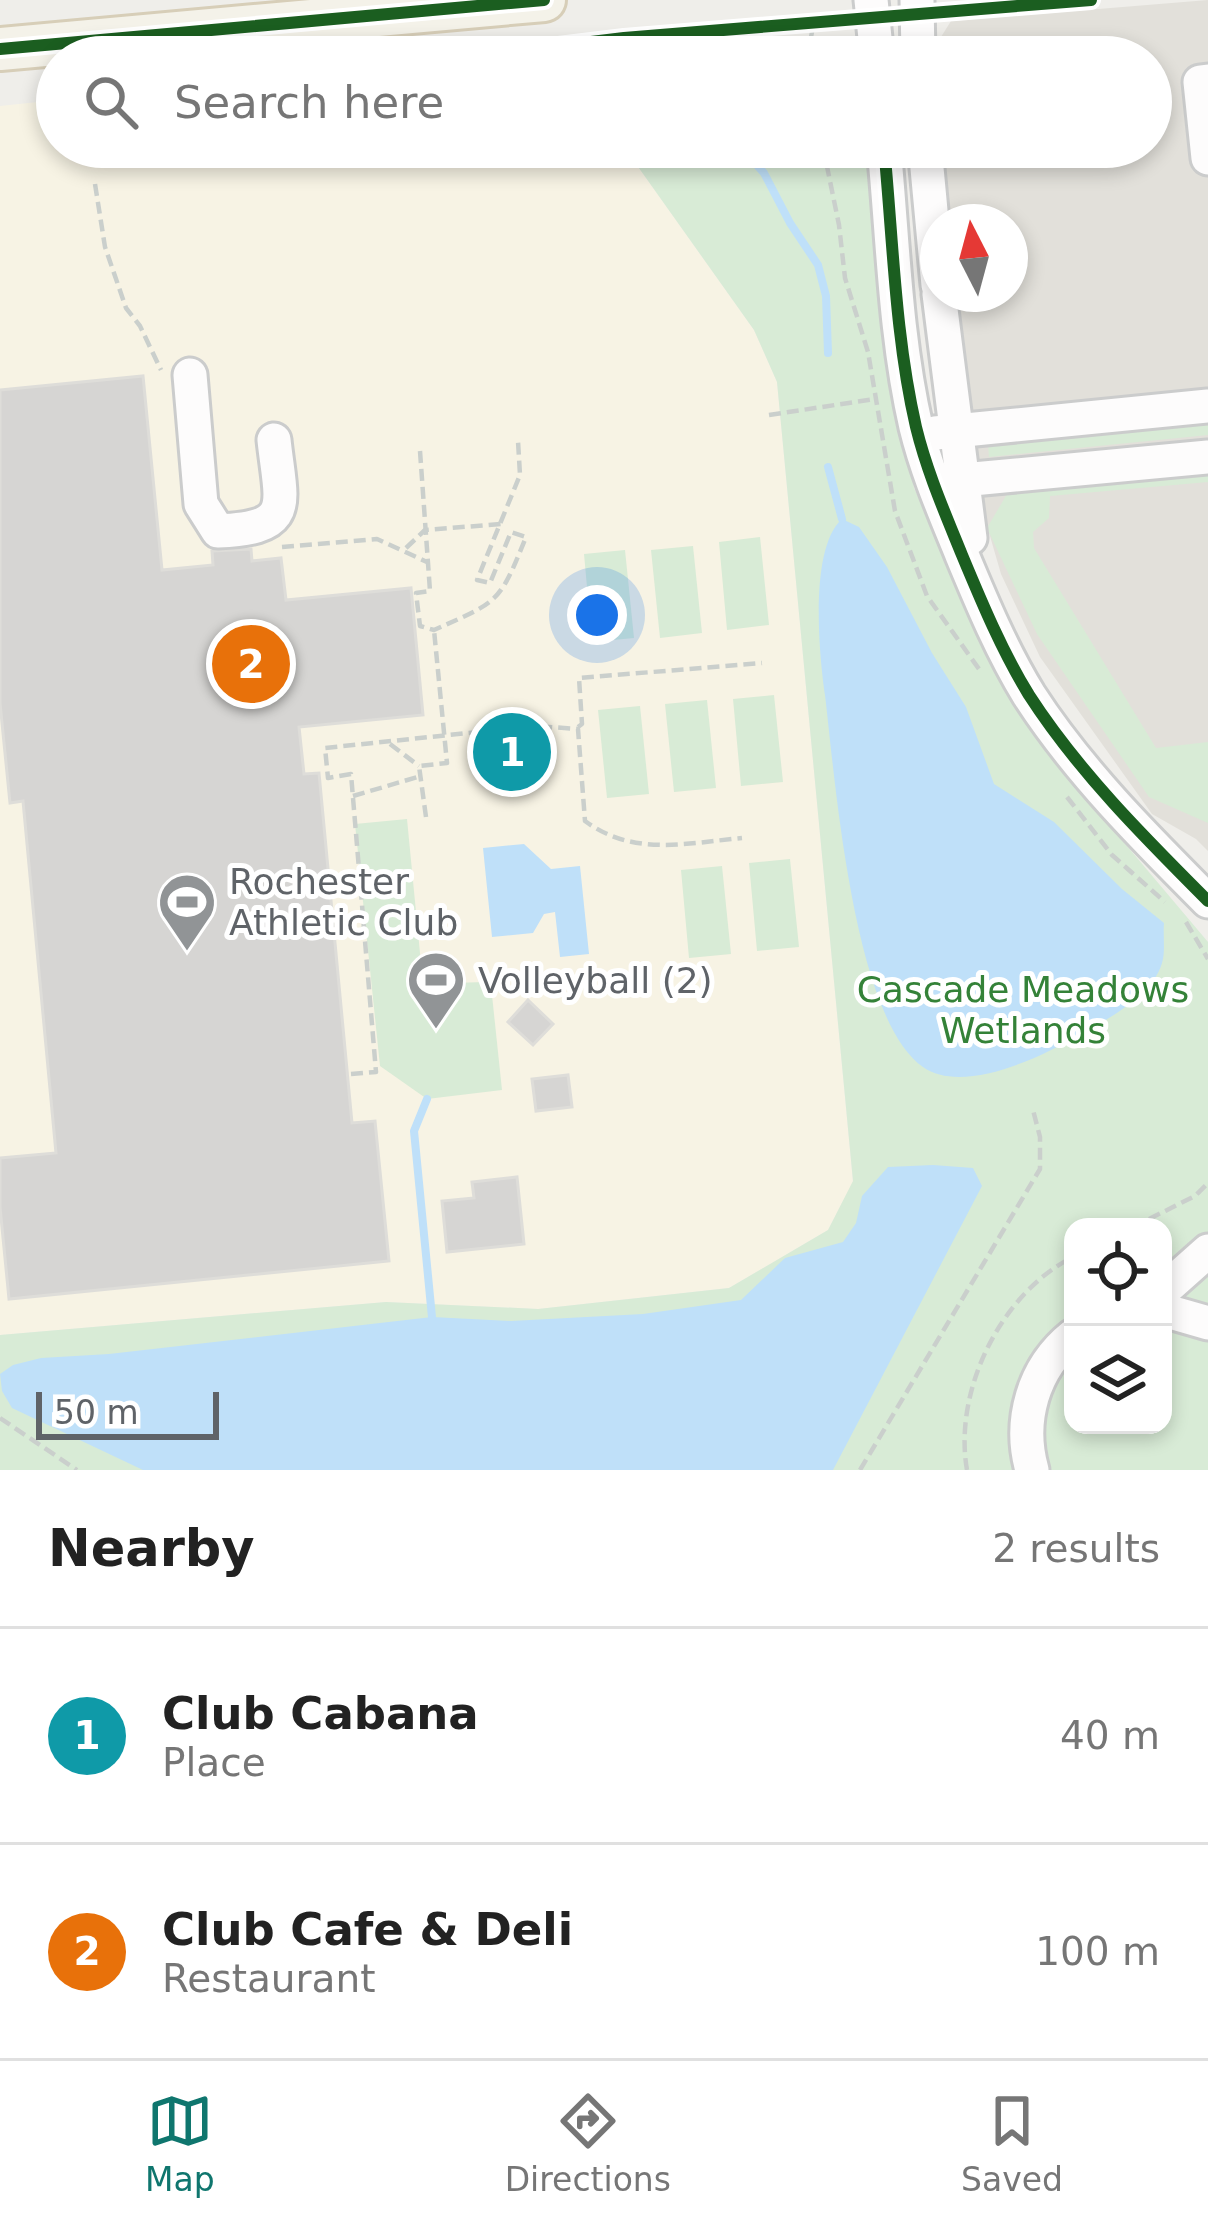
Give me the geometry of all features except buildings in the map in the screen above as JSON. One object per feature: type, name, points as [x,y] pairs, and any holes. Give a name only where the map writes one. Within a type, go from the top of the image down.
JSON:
[{"type":"main road","points":[[152,36],[544,0]]},
{"type":"main road","points":[[0,50],[36,47]]},
{"type":"street","points":[[917,0],[918,36]]},
{"type":"street","points":[[1208,81],[1200,82],[1208,158]]},
{"type":"street","points":[[886,168],[904,366],[919,436],[947,482],[990,622],[1030,695],[1070,748],[1143,837],[1201,882]]},
{"type":"street","points":[[927,168],[930,204]]},
{"type":"street","points":[[941,312],[957,429],[947,482]]},
{"type":"street","points":[[176,373],[201,503],[218,531],[254,530],[271,522],[281,506],[274,440]]},
{"type":"street","points":[[919,436],[1208,406]]},
{"type":"street","points":[[947,482],[1208,457]]},
{"type":"street","points":[[1172,1283],[1208,1252]]},
{"type":"street","points":[[1172,1313],[1208,1323]]},
{"type":"street","points":[[1032,1470],[1026,1436],[1031,1398],[1051,1359],[1064,1345]]},
{"type":"path","points":[[790,24],[872,9]]},
{"type":"path","points":[[811,36],[814,22]]},
{"type":"path","points":[[769,416],[875,399],[868,352],[845,278],[827,168]]},
{"type":"path","points":[[95,184],[105,247],[126,308],[176,373]]},
{"type":"path","points":[[420,451],[430,591],[416,593],[420,626],[434,630],[489,606],[506,587],[526,537],[511,532],[490,584],[477,580],[520,475],[518,441]]},
{"type":"path","points":[[404,550],[425,530],[501,524]]},
{"type":"path","points":[[278,548],[377,539],[427,562]]},
{"type":"path","points":[[419,766],[447,763],[434,630]]},
{"type":"path","points":[[742,838],[646,847],[600,832],[586,821],[579,678],[762,663]]},
{"type":"path","points":[[351,1074],[376,1072],[351,774],[328,778],[325,748],[535,726],[578,728]]},
{"type":"path","points":[[388,742],[419,766],[427,818]]},
{"type":"path","points":[[353,796],[421,776]]},
{"type":"path","points":[[860,1470],[1040,1169],[1040,1137],[1033,1110]]},
{"type":"path","points":[[1151,1218],[1195,1196],[1208,1183]]},
{"type":"path","points":[[968,1470],[964,1450],[972,1383],[1024,1294],[1050,1268],[1064,1261]]},
{"type":"path","points":[[0,1418],[77,1470]]},
{"type":"shaded area","points":[[1208,0],[1208,851],[1152,814],[1040,657],[1001,574],[983,512],[956,312],[1028,312],[1028,204],[946,204],[943,168],[1172,168],[1172,36],[942,36],[951,21]]},
{"type":"shaded area","name":"Rochester Athletic Club","points":[[36,102],[36,168],[639,168],[754,330],[777,382],[853,1182],[828,1230],[729,1288],[538,1309],[386,1302],[0,1335],[0,106]]},
{"type":"green space","name":"Cascade Meadows Wetlands","points":[[639,168],[872,168],[914,488],[1004,677],[1116,833],[1208,942],[1208,1470],[0,1470],[0,1335],[386,1302],[538,1309],[729,1288],[828,1230],[853,1181],[777,382],[754,330]]},
{"type":"green space","points":[[1208,423],[1208,435],[989,457],[988,444]]},
{"type":"green space","points":[[1208,469],[1208,482],[1050,496],[1049,518],[1033,532],[1034,548],[1156,748],[1208,742],[1208,823],[1149,797],[1037,634],[987,528],[1010,489]]},
{"type":"green space","points":[[760,537],[769,625],[727,630],[719,542]]},
{"type":"green space","points":[[693,546],[702,633],[660,638],[651,550]]},
{"type":"green space","points":[[625,550],[634,638],[592,642],[584,554]]},
{"type":"green space","points":[[774,695],[783,782],[741,786],[733,699]]},
{"type":"green space","points":[[707,700],[716,788],[674,792],[665,704]]},
{"type":"green space","points":[[640,706],[649,794],[607,798],[598,710]]},
{"type":"green space","points":[[407,819],[423,984],[484,982],[492,995],[502,1090],[427,1099],[380,1066],[355,824]]},
{"type":"green space","points":[[790,859],[799,947],[757,951],[749,863]]},
{"type":"green space","points":[[722,866],[731,954],[689,958],[681,870]]},
{"type":"water","points":[[842,519],[859,527],[887,567],[966,707],[994,784],[1054,822],[1164,923],[1163,959],[1140,995],[1062,1045],[1002,1070],[959,1077],[923,1067],[899,1041],[864,950],[842,837],[819,629],[825,553]]},
{"type":"water","points":[[524,844],[551,869],[580,866],[589,954],[560,957],[555,912],[544,914],[533,933],[492,937],[483,848]]},
{"type":"water","points":[[888,1167],[973,1168],[982,1186],[833,1470],[143,1470],[12,1408],[2,1391],[0,1374],[13,1365],[41,1358],[432,1317],[511,1321],[643,1314],[741,1300],[785,1258],[843,1242],[856,1223],[862,1196]]},
{"type":"waterway","points":[[760,168],[818,265],[826,296],[828,353]]},
{"type":"waterway","points":[[828,467],[842,519]]},
{"type":"waterway","points":[[427,1099],[414,1131],[432,1317]]},
{"type":"cycle path","points":[[144,36],[544,0]]},
{"type":"cycle path","points":[[649,36],[1091,0]]},
{"type":"cycle path","points":[[0,49],[36,46]]},
{"type":"cycle path","points":[[886,168],[899,323],[916,427],[977,591],[1010,661],[1048,723],[1113,802],[1208,901]]},
{"type":"place","name":"Club Cafe & Deli","points":[[251,664]]},
{"type":"place","name":"Club Cabana","points":[[512,752]]},
{"type":"place","name":"Rochester Athletic Club","points":[[187,953]]},
{"type":"place","name":"Volleyball (2)","points":[[436,1031]]}]
